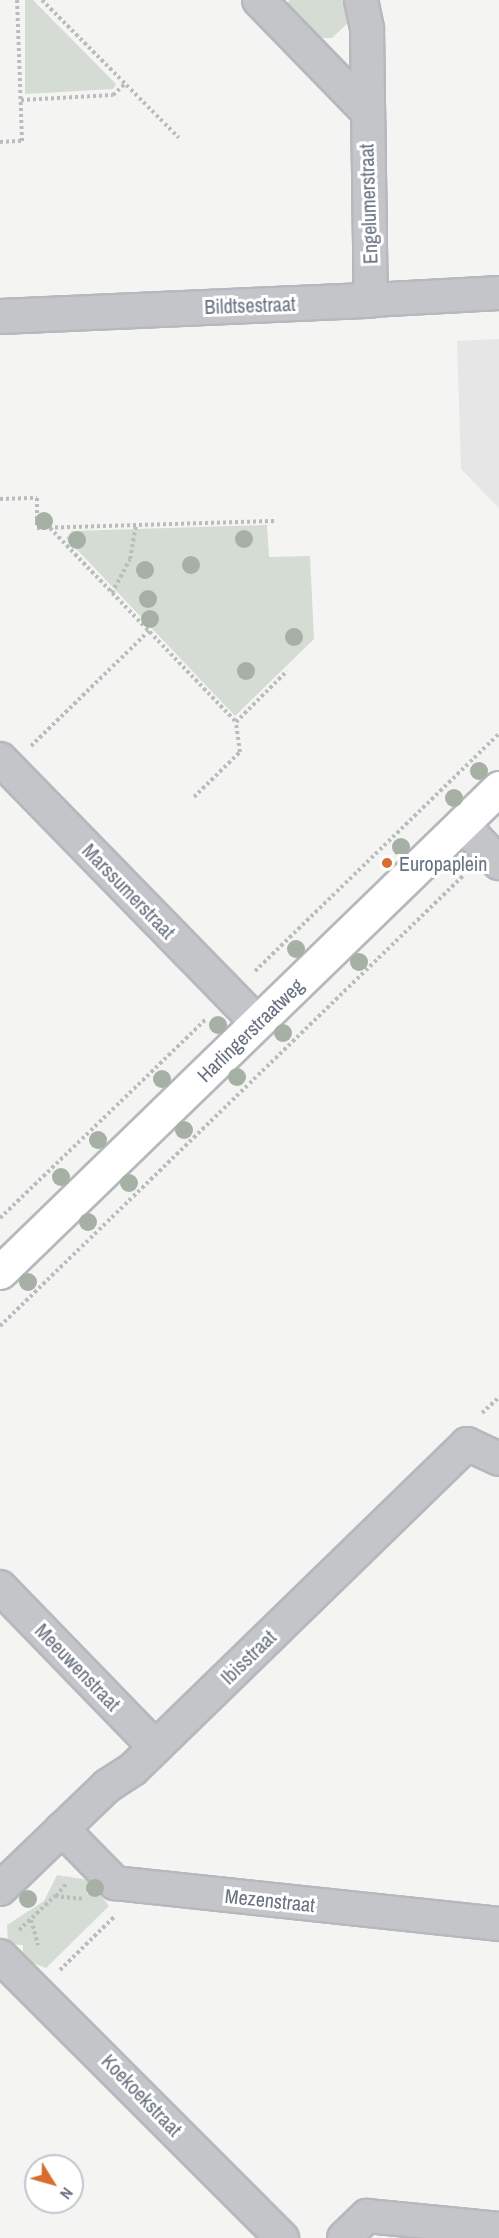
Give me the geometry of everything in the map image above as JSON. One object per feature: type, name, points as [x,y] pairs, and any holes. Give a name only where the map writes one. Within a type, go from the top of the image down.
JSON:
[{"type":"main road","name":"Harlingerstraatweg","points":[[0,1272],[499,788]]},
{"type":"street","points":[[259,0],[364,108]]},
{"type":"street","name":"Engelumerstraat","points":[[361,0],[367,29],[364,108],[371,300]]},
{"type":"street","name":"Bildtsestraat","points":[[0,316],[499,293]]},
{"type":"street","name":"Marssumerstraat","points":[[4,763],[258,1023]]},
{"type":"street","points":[[462,824],[494,858]]},
{"type":"street","name":"Ibisstraat","points":[[0,1889],[155,1747],[467,1444],[499,1459]]},
{"type":"street","name":"Meeuwenstraat","points":[[0,1587],[155,1747]]},
{"type":"street","name":"Mezenstraat","points":[[62,1830],[116,1883],[499,1924]]},
{"type":"street","name":"Koekoekstraat","points":[[7,1944],[39,1990],[282,2238]]},
{"type":"street","points":[[344,2238],[367,2216],[498,2222]]},
{"type":"path","points":[[0,142],[22,141],[16,0]]},
{"type":"path","points":[[42,0],[178,138]]},
{"type":"path","points":[[21,100],[113,95],[125,84]]},
{"type":"path","points":[[0,499],[37,498],[38,528],[275,521]]},
{"type":"path","points":[[112,593],[130,559],[136,525]]},
{"type":"path","points":[[50,528],[236,722],[240,752],[194,797]]},
{"type":"path","points":[[4,763],[148,631]]},
{"type":"path","points":[[236,722],[287,671]]},
{"type":"path","points":[[432,799],[499,734]]},
{"type":"path","points":[[0,1326],[494,858]]},
{"type":"path","points":[[39,1990],[126,1905],[129,1884]]},
{"type":"path","points":[[7,1944],[55,1896],[96,1900]]},
{"type":"shaded area","points":[[25,0],[33,0],[116,84],[113,89],[25,94]]},
{"type":"shaded area","points":[[290,0],[343,0],[348,23],[332,38],[318,38],[284,6]]},
{"type":"shaded area","points":[[499,339],[499,508],[461,469],[457,341]]},
{"type":"shaded area","points":[[267,525],[269,557],[310,556],[314,639],[235,716],[66,538],[72,531]]},
{"type":"shaded area","points":[[57,1875],[89,1880],[87,1894],[101,1896],[109,1906],[46,1968],[23,1959],[23,1945],[8,1944],[7,1925],[44,1901]]},
{"type":"place","name":"Europaplein","points":[[387,863]]}]
